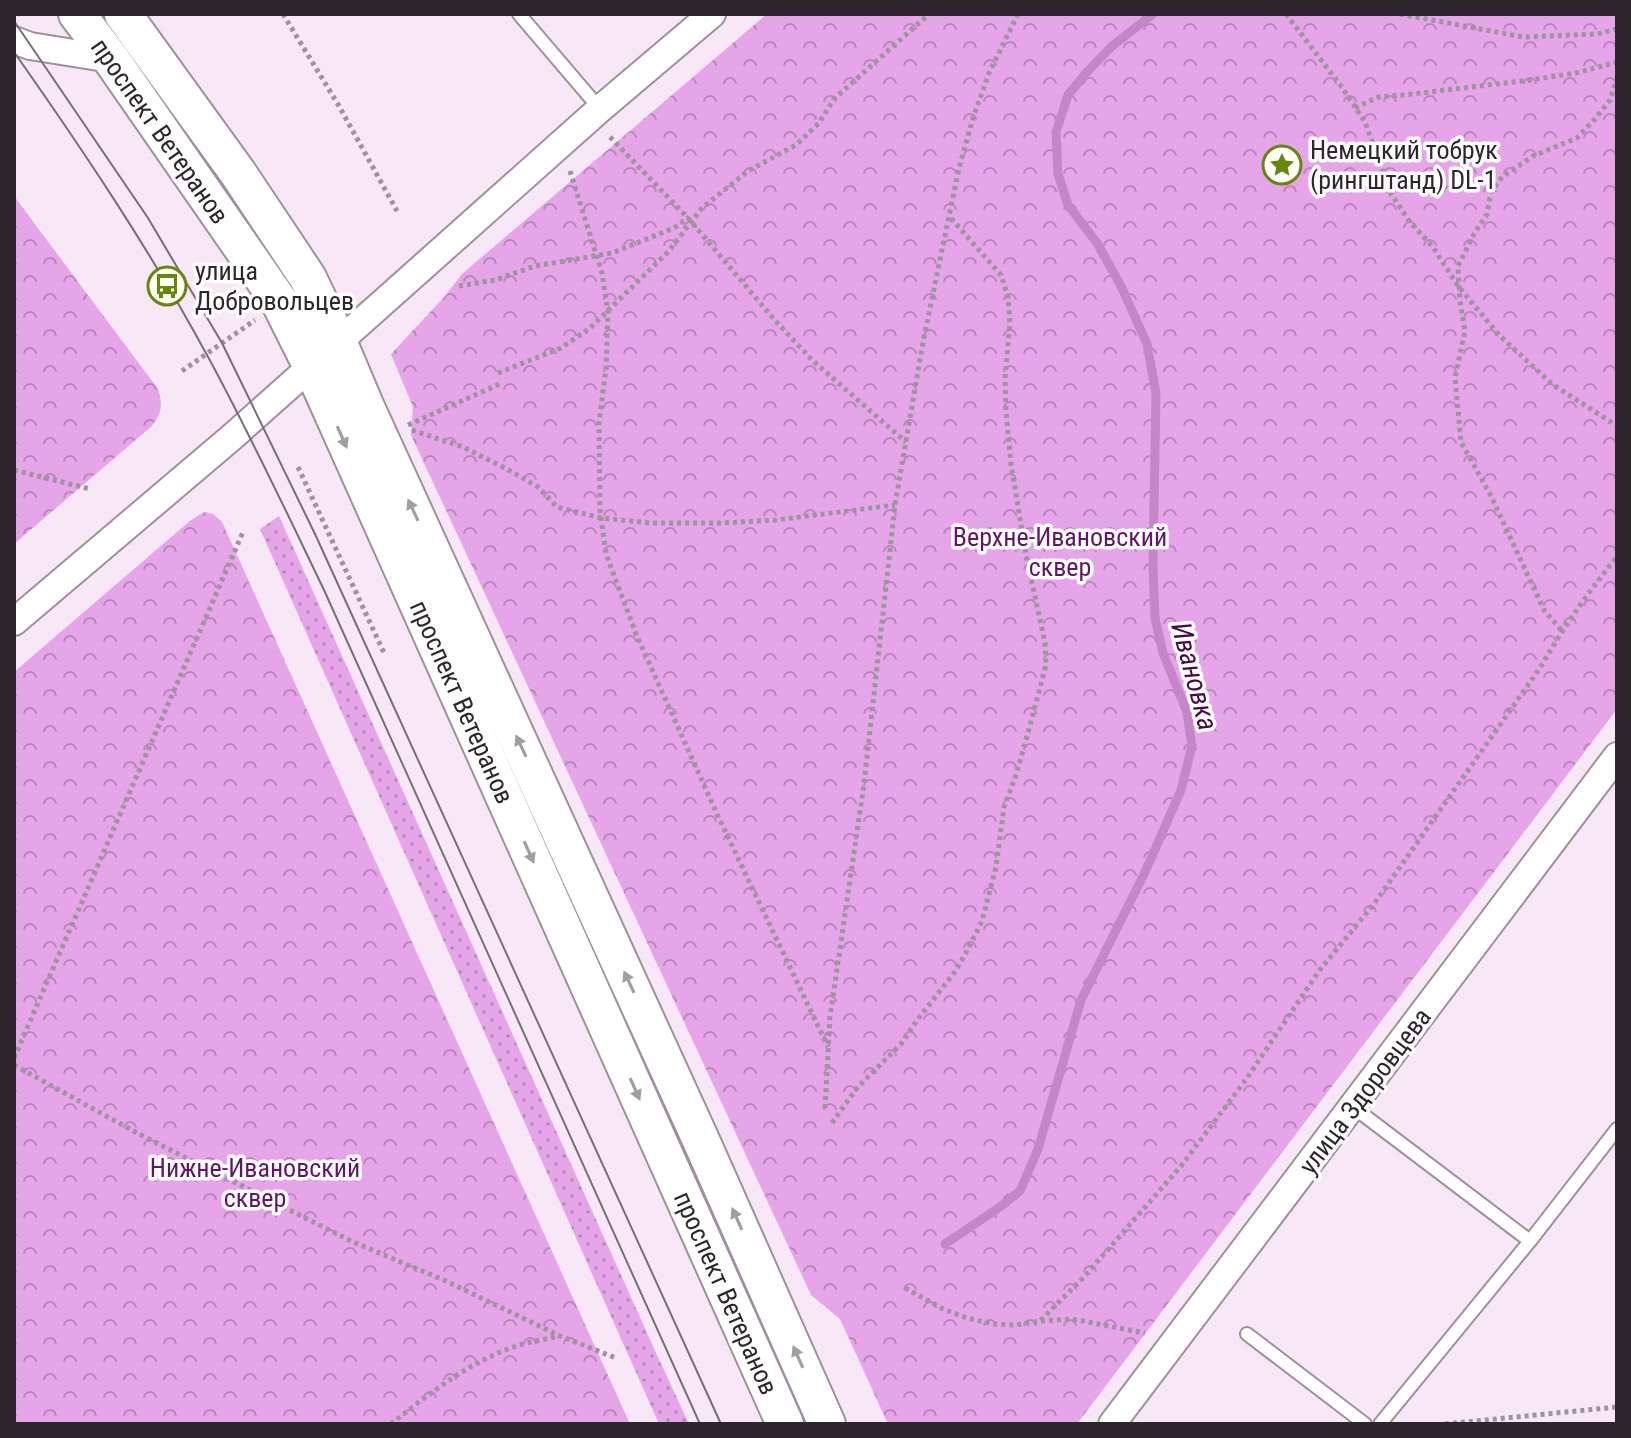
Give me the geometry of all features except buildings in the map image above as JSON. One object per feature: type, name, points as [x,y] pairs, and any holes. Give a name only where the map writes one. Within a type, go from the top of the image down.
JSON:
[{"type":"main road","name":"проспект Ветеранов","points":[[77,14],[279,301],[311,365],[785,1424]]},
{"type":"main road","name":"проспект Ветеранов","points":[[136,22],[308,278],[694,1123],[827,1424]]},
{"type":"street","points":[[14,622],[232,437],[600,109],[712,14]]},
{"type":"street","points":[[14,40],[30,46],[111,59]]},
{"type":"street","name":"улица Здоровцева","points":[[1112,1424],[1617,756]]},
{"type":"lane","points":[[519,14],[600,109]]},
{"type":"lane","points":[[1353,1107],[1530,1241]]},
{"type":"lane","points":[[1380,1424],[1617,1129]]},
{"type":"lane","points":[[1247,1334],[1365,1424]]},
{"type":"path","points":[[283,14],[397,211]]},
{"type":"path","points":[[498,373],[561,348],[589,329],[668,252],[702,208],[748,171],[796,145],[819,123],[834,99],[929,14]]},
{"type":"path","points":[[1012,14],[1014,23]]},
{"type":"path","points":[[825,1108],[830,1017],[864,784],[895,505],[923,342],[973,118],[989,73],[1018,14]]},
{"type":"path","points":[[1286,14],[1365,122],[1391,194],[1410,222],[1433,247],[1458,286],[1500,336],[1552,384],[1617,426]]},
{"type":"path","points":[[1400,14],[1523,37],[1597,34],[1617,29]]},
{"type":"path","points":[[1355,108],[1378,97],[1576,73],[1617,62]]},
{"type":"path","points":[[1561,630],[1544,610],[1491,496],[1461,442],[1455,378],[1465,331],[1458,266],[1487,214],[1491,192],[1502,177],[1533,156],[1577,138],[1610,100],[1617,79]]},
{"type":"path","points":[[607,134],[690,220],[812,360],[907,442]]},
{"type":"path","points":[[569,168],[602,273],[608,312],[606,369],[599,422],[601,518],[606,554],[636,634],[828,1048]]},
{"type":"path","points":[[832,1123],[857,1088],[901,1044],[954,973],[982,921],[996,867],[1004,807],[1046,665],[1045,643],[1009,451],[1005,389],[1010,323],[1008,297],[1001,275],[949,216]]},
{"type":"path","points":[[459,286],[495,280],[535,266],[612,253],[690,220]]},
{"type":"path","points":[[182,371],[259,318]]},
{"type":"path","points":[[502,383],[404,426],[463,447],[505,468],[538,487],[557,507],[601,518],[651,523],[722,523],[776,520],[895,505]]},
{"type":"path","points":[[298,467],[385,655]]},
{"type":"path","points":[[14,470],[90,489]]},
{"type":"path","points":[[14,1058],[243,532]]},
{"type":"path","points":[[1040,1321],[1084,1277],[1190,1153],[1247,1078],[1319,971],[1374,904],[1540,668],[1561,630],[1591,587],[1617,557]]},
{"type":"path","points":[[14,1065],[137,1133],[353,1242],[446,1281],[560,1336],[616,1358]]},
{"type":"path","points":[[905,1288],[943,1309],[994,1324],[1072,1319],[1151,1334]]},
{"type":"path","points":[[391,1424],[450,1379],[487,1359],[521,1345],[560,1336]]},
{"type":"path","points":[[1445,1424],[1617,1407]]},
{"type":"path","points":[[1520,1416],[1527,1424]]},
{"type":"green space","name":"Верхне-Ивановский сквер","points":[[767,14],[1617,14],[1617,709],[1077,1424],[888,1424],[840,1319],[811,1295],[411,435],[413,407],[391,354],[462,274]]},
{"type":"green space","points":[[14,196],[158,389],[161,404],[152,426],[14,544]]},
{"type":"green space","name":"Нижне-Ивановский сквер","points":[[204,512],[213,514],[222,522],[630,1424],[14,1424],[14,672]]},
{"type":"green space","points":[[279,516],[689,1424],[659,1424],[260,529]]},
{"type":"waterway","name":"Ивановка","points":[[945,1244],[1020,1191],[1038,1149],[1081,1000],[1145,872],[1181,790],[1192,746],[1187,712],[1163,653],[1155,618],[1156,393],[1147,344],[1121,286],[1097,243],[1068,205],[1058,174],[1056,132],[1068,95],[1111,47],[1153,14]]},
{"type":"tram line","points":[[14,21],[148,218],[222,343],[315,534],[721,1424]]},
{"type":"tram line","points":[[14,52],[139,239],[207,355],[252,442],[324,590],[700,1424]]},
{"type":"place","name":"Немецкий тобрук (рингштанд) DL-1","points":[[1282,165]]},
{"type":"place","name":"улица Добровольцев","points":[[167,286]]}]
